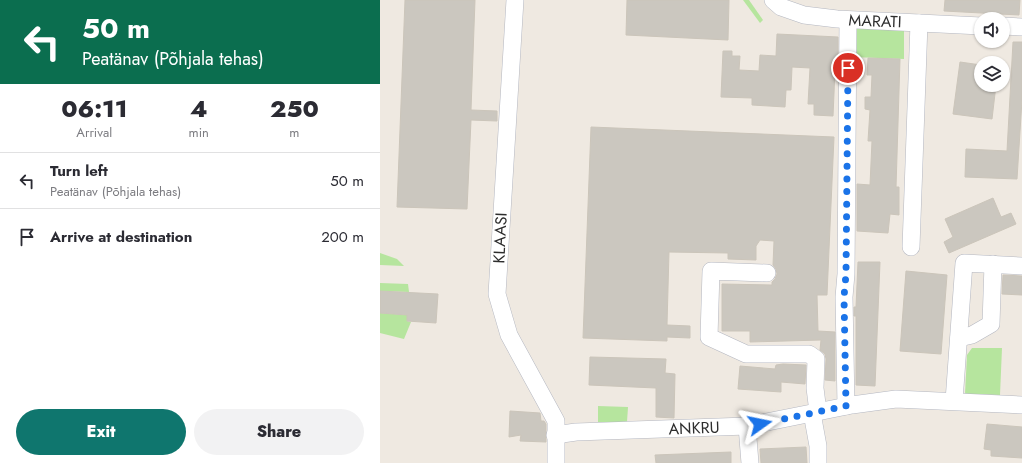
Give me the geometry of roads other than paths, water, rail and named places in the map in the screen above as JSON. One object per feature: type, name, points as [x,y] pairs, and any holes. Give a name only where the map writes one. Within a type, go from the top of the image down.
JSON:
[{"type":"street","name":"KLAASI","points":[[515,0],[497,294],[509,335],[556,421],[556,463]]},
{"type":"street","name":"MARATI","points":[[773,0],[781,7],[804,15],[848,20],[974,26]]},
{"type":"street","points":[[846,406],[844,297],[846,274],[848,20]]},
{"type":"street","points":[[911,247],[919,22]]},
{"type":"street","points":[[1010,26],[1022,27]]},
{"type":"street","points":[[954,401],[964,263],[1022,266]]},
{"type":"street","points":[[959,338],[972,335],[991,324],[993,264]]},
{"type":"street","points":[[766,273],[711,271],[709,337],[746,354],[809,354],[816,359],[815,412],[818,463]]},
{"type":"street","name":"ANKRU","points":[[555,435],[576,432],[747,426],[846,406],[896,399],[1022,405]]},
{"type":"street","points":[[747,426],[750,463]]}]
